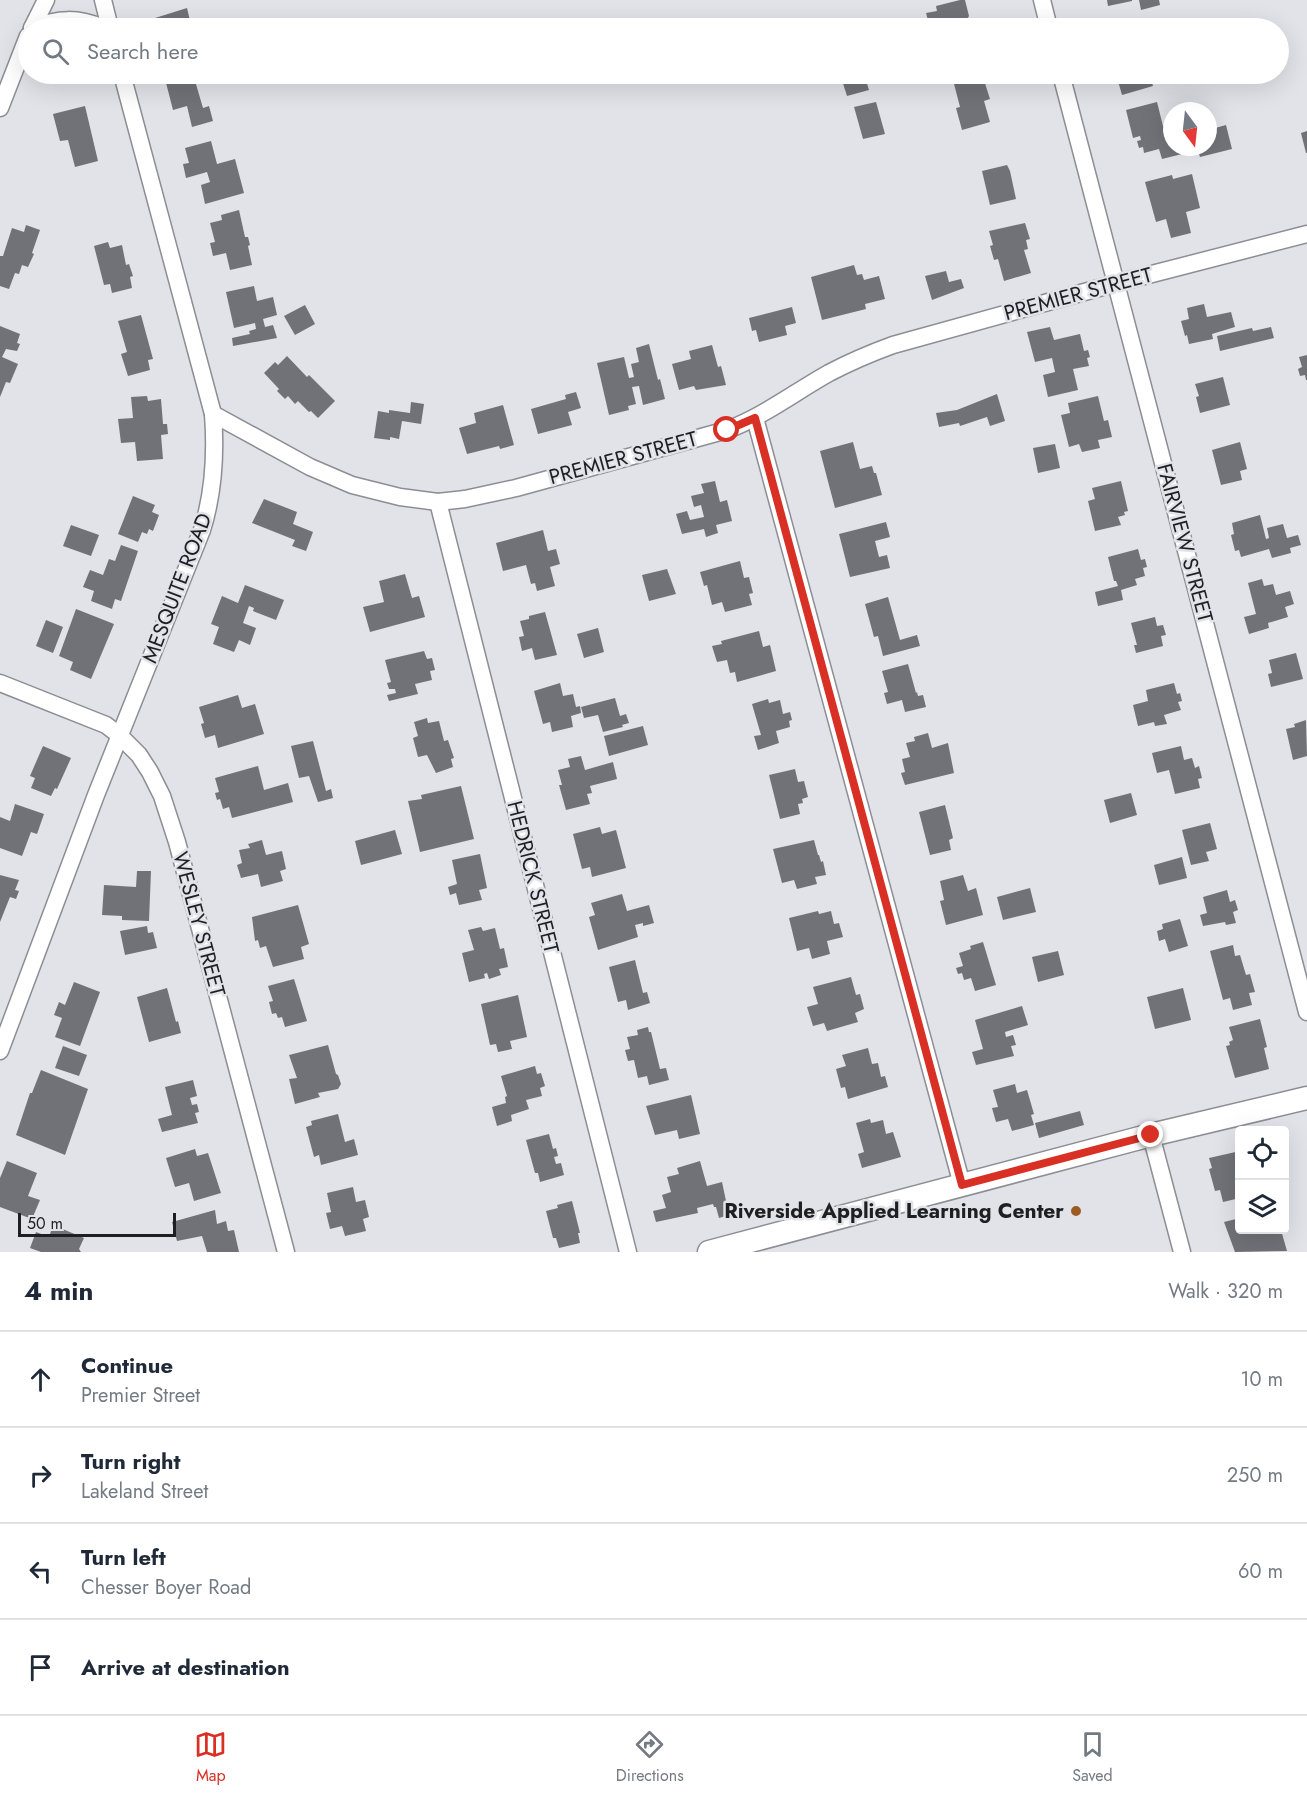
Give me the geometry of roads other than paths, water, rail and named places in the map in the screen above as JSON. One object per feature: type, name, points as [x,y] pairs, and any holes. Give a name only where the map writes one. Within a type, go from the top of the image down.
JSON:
[{"type":"street","points":[[37,18],[46,0]]},
{"type":"street","points":[[103,0],[108,18]]},
{"type":"street","points":[[1042,0],[1046,18]]},
{"type":"street","points":[[0,108],[18,62]]},
{"type":"street","name":"MESQUITE ROAD","points":[[0,1051],[119,735],[202,530],[208,511],[214,471],[213,414],[125,84]]},
{"type":"street","name":"FAIRVIEW STREET","points":[[1064,84],[1307,1012]]},
{"type":"street","name":"PREMIER STREET","points":[[213,414],[310,467],[352,485],[400,498],[438,502],[465,499],[516,488],[727,430],[755,418],[859,358],[893,345],[1117,283],[1307,234]]},
{"type":"street","points":[[755,418],[962,1185]]},
{"type":"street","name":"HEDRICK STREET","points":[[438,502],[628,1252]]},
{"type":"street","name":"WESLEY STREET","points":[[0,682],[106,725],[139,755],[150,772],[170,819],[286,1252]]},
{"type":"street","points":[[709,1252],[1151,1135],[1307,1098]]},
{"type":"street","points":[[1151,1135],[1182,1252]]},
{"type":"place","name":"Riverside Applied Learning Center","points":[[1076,1211]]}]
